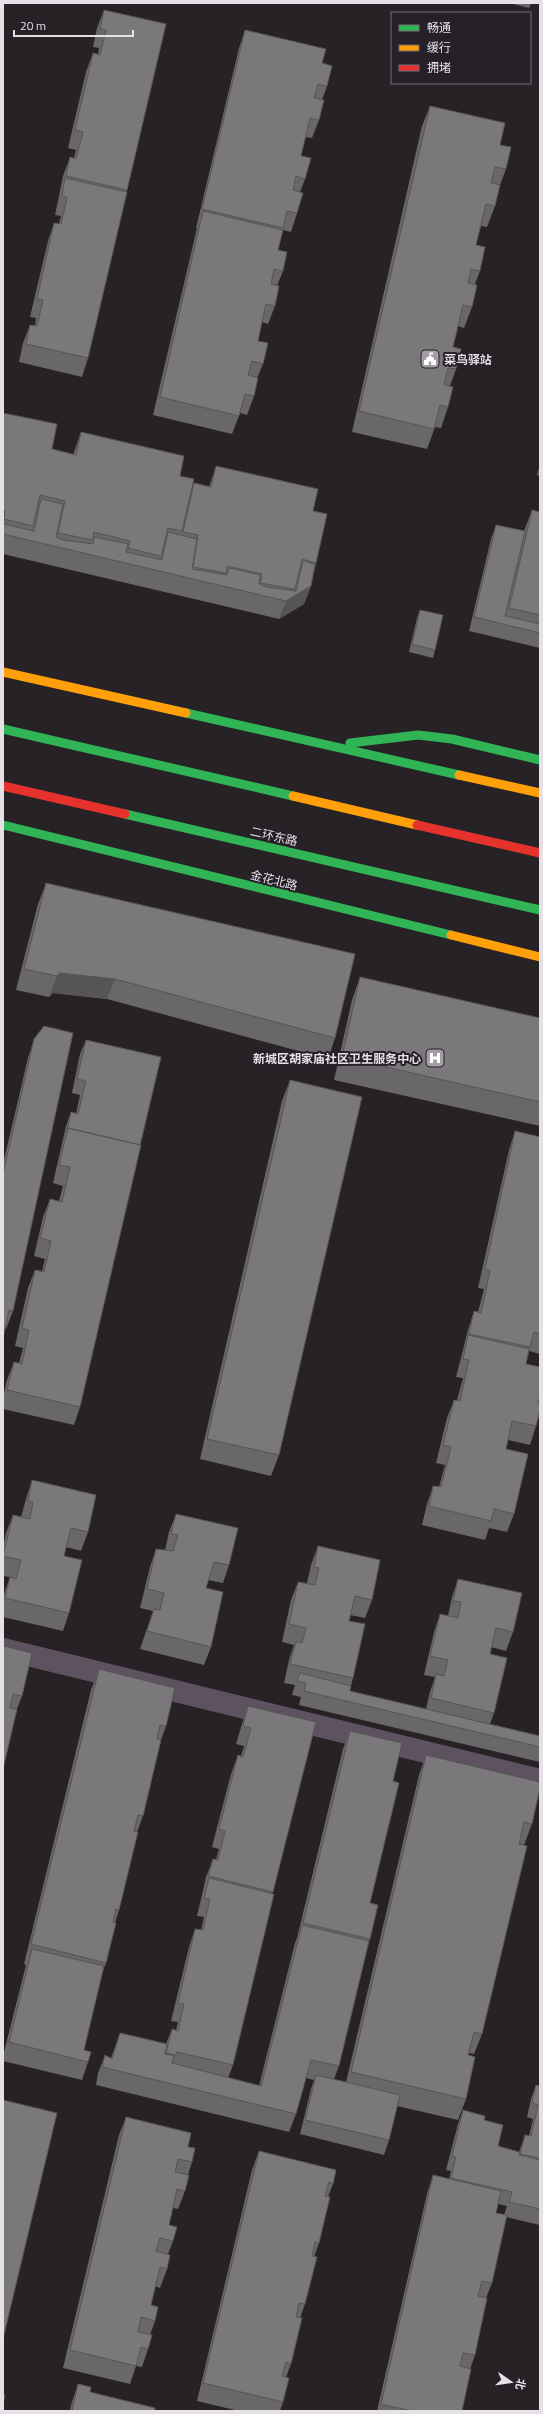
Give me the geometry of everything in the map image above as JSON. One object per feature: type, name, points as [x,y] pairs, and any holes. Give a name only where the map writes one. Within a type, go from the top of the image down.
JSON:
[{"type":"main road","points":[[3,672],[540,793]]},
{"type":"main road","points":[[3,729],[540,853]]},
{"type":"main road","points":[[302,740],[351,744],[418,735],[452,739],[540,760]]},
{"type":"main road","name":"二环东路","points":[[3,786],[540,910]]},
{"type":"main road","name":"金花北路","points":[[3,825],[540,957]]},
{"type":"street","points":[[3,1649],[540,1780]]},
{"type":"building","points":[[104,10],[166,24],[127,190],[66,176],[70,157],[76,159],[83,132],[75,130],[93,53],[100,55],[106,30],[100,29]]},
{"type":"building","points":[[245,30],[326,49],[322,63],[332,66],[327,86],[318,84],[314,98],[324,100],[319,120],[310,118],[301,156],[311,158],[305,179],[296,176],[293,190],[303,193],[297,213],[287,211],[283,228],[202,209]]},
{"type":"building","points":[[430,106],[505,123],[500,145],[511,147],[506,169],[495,167],[491,183],[500,185],[495,206],[486,204],[476,245],[485,247],[480,271],[471,269],[468,283],[477,285],[472,307],[463,305],[453,347],[461,349],[456,369],[448,368],[444,385],[453,387],[448,407],[440,405],[434,429],[359,411]]},
{"type":"building","points":[[65,178],[127,192],[88,358],[26,344],[30,325],[37,326],[43,300],[37,299],[54,223],[61,224],[67,198],[62,196]]},
{"type":"building","points":[[203,211],[283,230],[278,250],[287,252],[283,271],[274,269],[271,284],[279,286],[275,306],[266,304],[258,341],[268,343],[263,364],[252,361],[248,375],[258,378],[254,396],[245,394],[239,416],[160,397]]},
{"type":"building","points":[[3,413],[57,424],[52,449],[76,455],[81,432],[184,456],[180,476],[194,479],[182,531],[168,528],[161,556],[128,548],[130,541],[94,532],[93,540],[58,533],[65,501],[40,495],[33,526],[4,519]]},
{"type":"building","points":[[216,466],[318,489],[313,511],[327,514],[316,563],[302,559],[295,589],[260,583],[262,574],[227,566],[226,573],[193,567],[198,535],[183,532],[194,483],[211,487]]},
{"type":"building","points":[[41,499],[63,504],[56,537],[63,540],[93,544],[94,537],[128,544],[126,552],[162,560],[168,532],[197,539],[192,569],[227,575],[229,568],[260,575],[259,584],[266,587],[296,591],[303,561],[315,564],[311,586],[286,601],[3,534],[3,524],[34,531]]},
{"type":"building","points":[[532,510],[540,512],[540,615],[509,608]]},
{"type":"building","points":[[496,525],[525,531],[505,616],[540,624],[540,633],[474,617]]},
{"type":"building","points":[[420,610],[443,615],[435,650],[412,644]]},
{"type":"building","points":[[46,883],[355,954],[335,1038],[115,979],[60,973],[57,976],[24,969]]},
{"type":"building","name":"新城区胡家庙社区卫生服务中心","points":[[360,977],[540,1018],[540,1102],[342,1057]]},
{"type":"building","points":[[44,1026],[73,1033],[13,1311],[9,1310],[3,1338],[3,1174],[34,1039]]},
{"type":"building","points":[[86,1040],[161,1057],[140,1145],[68,1128],[67,1131],[71,1112],[78,1114],[86,1081],[77,1079]]},
{"type":"building","points":[[290,1080],[362,1097],[279,1455],[207,1439]]},
{"type":"building","points":[[68,1128],[141,1145],[80,1407],[7,1390],[14,1362],[22,1364],[29,1330],[22,1328],[35,1270],[44,1272],[51,1241],[40,1238],[50,1199],[62,1202],[70,1167],[59,1165]]},
{"type":"building","points":[[515,1131],[540,1137],[540,1334],[534,1332],[530,1347],[469,1334],[474,1311],[481,1313],[490,1271],[485,1269]]},
{"type":"building","points":[[468,1335],[529,1349],[526,1364],[540,1367],[540,1395],[538,1404],[540,1404],[540,1410],[536,1426],[512,1421],[506,1449],[528,1454],[514,1514],[494,1509],[491,1521],[429,1506],[433,1486],[441,1487],[451,1447],[443,1445],[454,1400],[460,1401],[469,1360],[463,1359]]},
{"type":"building","points":[[32,1480],[96,1495],[88,1532],[71,1528],[64,1556],[82,1560],[69,1613],[5,1598],[10,1577],[16,1579],[21,1560],[3,1556],[13,1515],[30,1519],[33,1502],[28,1501]]},
{"type":"building","points":[[176,1514],[238,1528],[229,1565],[214,1562],[206,1588],[223,1592],[211,1647],[147,1631],[154,1609],[160,1610],[164,1593],[147,1589],[156,1549],[173,1551],[178,1535],[171,1534]]},
{"type":"building","points":[[318,1546],[380,1560],[372,1600],[355,1596],[349,1621],[365,1624],[353,1678],[290,1664],[296,1642],[302,1643],[306,1628],[289,1624],[298,1582],[315,1585],[319,1568],[314,1567]]},
{"type":"building","points":[[458,1579],[522,1593],[513,1632],[496,1628],[490,1654],[507,1658],[494,1713],[431,1698],[436,1674],[444,1676],[448,1660],[430,1656],[440,1614],[458,1618],[461,1602],[453,1601]]},
{"type":"building","points":[[3,1646],[32,1653],[22,1696],[13,1694],[10,1708],[17,1709],[3,1769]]},
{"type":"building","points":[[99,1669],[175,1688],[166,1726],[160,1725],[157,1739],[161,1740],[143,1816],[138,1815],[134,1831],[138,1832],[119,1910],[116,1909],[113,1922],[116,1923],[106,1963],[31,1944]]},
{"type":"building","points":[[300,1673],[351,1686],[350,1691],[540,1736],[540,1747],[304,1691],[306,1683],[297,1681]]},
{"type":"building","points":[[248,1706],[316,1722],[273,1892],[208,1876],[213,1859],[218,1860],[225,1831],[219,1829],[238,1755],[243,1757],[251,1728],[243,1726]]},
{"type":"building","points":[[350,1731],[402,1743],[393,1781],[399,1783],[370,1903],[378,1905],[370,1939],[303,1923]]},
{"type":"building","points":[[426,1755],[540,1782],[532,1824],[524,1822],[519,1844],[527,1846],[482,2034],[474,2032],[468,2055],[475,2057],[466,2099],[351,2072]]},
{"type":"building","points":[[209,1878],[274,1894],[233,2065],[177,2052],[176,2055],[166,2053],[172,2029],[178,2031],[184,2004],[178,2003],[195,1929],[203,1930],[210,1899],[204,1898]]},
{"type":"building","points":[[302,1925],[369,1941],[339,2066],[311,2060],[296,2114],[102,2067],[105,2055],[112,2059],[120,2033],[167,2044],[165,2054],[174,2056],[172,2063],[261,2086]]},
{"type":"building","points":[[32,1949],[104,1966],[84,2050],[91,2052],[88,2062],[9,2042]]},
{"type":"building","points":[[316,2075],[400,2095],[389,2140],[305,2120]]},
{"type":"building","points":[[536,2085],[540,2086],[540,2158],[520,2154],[525,2135],[531,2136],[538,2105],[532,2103]]},
{"type":"building","points":[[3,2100],[57,2113],[3,2339]]},
{"type":"building","points":[[463,2110],[485,2116],[484,2120],[503,2125],[498,2146],[519,2152],[519,2155],[540,2160],[540,2209],[509,2202],[512,2192],[451,2178],[456,2157],[452,2156]]},
{"type":"building","points":[[126,2117],[191,2133],[188,2147],[195,2148],[192,2162],[178,2159],[175,2172],[189,2175],[185,2191],[177,2189],[169,2225],[177,2227],[173,2241],[160,2238],[156,2251],[170,2255],[167,2269],[160,2267],[151,2305],[158,2307],[155,2321],[141,2317],[138,2332],[152,2335],[148,2349],[141,2347],[136,2366],[70,2350]]},
{"type":"building","points":[[259,2151],[336,2170],[333,2184],[329,2182],[325,2196],[330,2197],[319,2243],[315,2242],[312,2256],[317,2257],[305,2304],[299,2303],[296,2317],[302,2318],[291,2364],[286,2362],[282,2376],[289,2378],[283,2402],[203,2383]]},
{"type":"building","points":[[433,2175],[501,2191],[496,2213],[507,2215],[492,2283],[482,2281],[478,2296],[487,2298],[475,2355],[463,2353],[460,2366],[471,2369],[462,2411],[412,2411],[381,2404]]},
{"type":"building","points":[[78,2384],[91,2387],[90,2392],[155,2408],[155,2411],[72,2411]]},
{"type":"traffic: fast","points":[[186,713],[459,775]]},
{"type":"traffic: fast","points":[[3,729],[293,796]]},
{"type":"traffic: fast","points":[[350,743],[418,735],[452,739],[540,760]]},
{"type":"traffic: fast","points":[[125,814],[540,910]]},
{"type":"traffic: fast","points":[[3,825],[451,935]]},
{"type":"traffic: slow","points":[[3,672],[186,713]]},
{"type":"traffic: slow","points":[[459,775],[540,793]]},
{"type":"traffic: slow","points":[[293,796],[417,825]]},
{"type":"traffic: slow","points":[[451,935],[540,957]]},
{"type":"traffic: jam","points":[[3,786],[125,814]]},
{"type":"traffic: jam","points":[[417,825],[540,853]]},
{"type":"place","name":"菜鸟驿站","points":[[430,359]]},
{"type":"place","name":"新城区胡家庙社区卫生服务中心","points":[[435,1058]]}]
